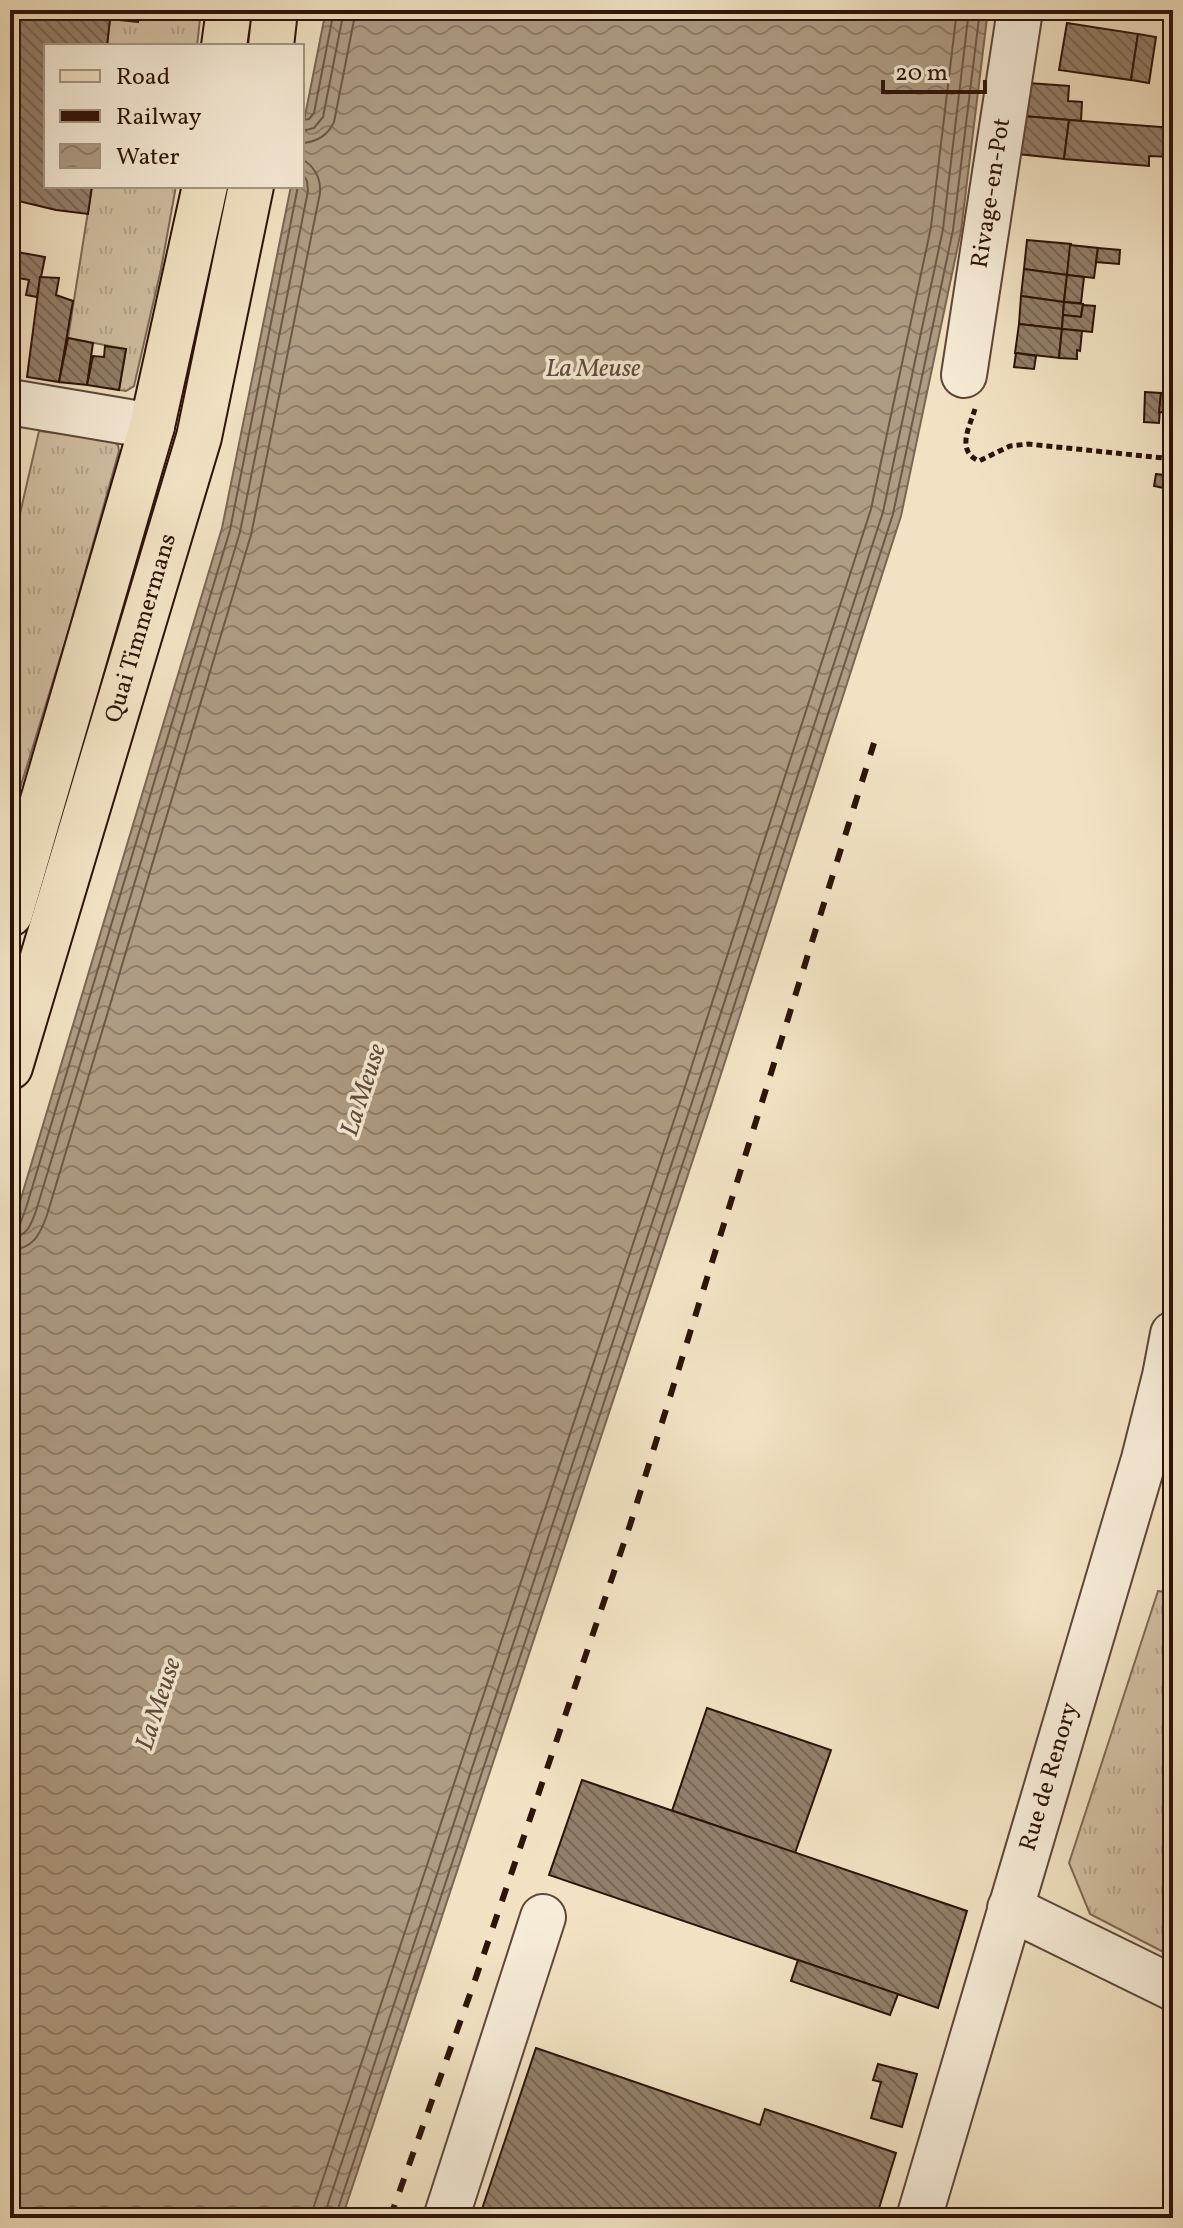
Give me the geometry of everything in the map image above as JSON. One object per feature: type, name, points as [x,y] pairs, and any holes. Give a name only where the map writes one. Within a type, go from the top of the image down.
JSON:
[{"type":"main road","points":[[224,44],[229,10]]},
{"type":"main road","points":[[271,44],[275,10]]},
{"type":"main road","name":"Quai Timmermans","points":[[10,914],[152,426],[205,188]]},
{"type":"main road","name":"Quai Timmermans","points":[[10,1067],[199,437],[251,188]]},
{"type":"street","name":"Rivage-en-Pot","points":[[964,375],[1020,10]]},
{"type":"street","points":[[10,402],[152,426]]},
{"type":"street","name":"Rue de Renory","points":[[919,2218],[1144,1459],[1173,1334]]},
{"type":"street","points":[[1010,1908],[1173,1988]]},
{"type":"street","points":[[446,2218],[543,1917]]},
{"type":"path","points":[[964,375],[977,404],[965,450],[970,457],[979,461],[1010,446],[1028,444],[1173,459]]},
{"type":"green space","points":[[139,10],[201,10],[197,44],[107,44],[110,19]]},
{"type":"green space","points":[[92,188],[176,188],[134,386],[126,391],[119,390],[126,349],[68,338]]},
{"type":"green space","points":[[39,431],[111,440],[118,445],[119,451],[70,626],[10,821],[10,547]]},
{"type":"green space","points":[[1158,1591],[1173,1593],[1173,1957],[1090,1914],[1069,1863]]},
{"type":"water","name":"La Meuse","points":[[326,10],[988,10],[961,231],[901,516],[711,1105],[342,2218],[10,2218],[10,1229],[222,528],[291,188],[304,188],[304,121]]},
{"type":"building","points":[[10,10],[110,19],[107,44],[44,44],[44,188],[92,188],[88,214],[10,199]]},
{"type":"building","points":[[110,10],[139,10],[138,22],[110,19]]},
{"type":"building","points":[[1067,23],[1138,34],[1131,80],[1059,70]]},
{"type":"building","points":[[1138,34],[1156,37],[1149,83],[1131,80]]},
{"type":"building","points":[[1028,83],[1069,86],[1068,101],[1082,102],[1081,121],[1023,116]]},
{"type":"building","points":[[1023,116],[1069,120],[1064,159],[1018,154]]},
{"type":"building","points":[[1069,120],[1173,128],[1173,157],[1149,156],[1149,166],[1064,159]]},
{"type":"building","points":[[1027,240],[1071,244],[1067,275],[1024,269]]},
{"type":"building","points":[[1070,245],[1098,248],[1094,278],[1067,275]]},
{"type":"building","points":[[1098,248],[1120,250],[1119,264],[1096,262]]},
{"type":"building","points":[[17,252],[45,257],[37,297],[26,295],[29,280],[13,277]]},
{"type":"building","points":[[1024,269],[1067,275],[1064,302],[1021,296]]},
{"type":"building","points":[[1067,275],[1084,277],[1081,303],[1064,302]]},
{"type":"building","points":[[40,277],[59,278],[56,295],[73,301],[59,382],[27,377]]},
{"type":"building","points":[[1021,296],[1064,302],[1062,329],[1019,324]]},
{"type":"building","points":[[1064,302],[1083,304],[1081,317],[1063,315]]},
{"type":"building","points":[[1083,305],[1095,306],[1092,332],[1062,329],[1063,315],[1081,317]]},
{"type":"building","points":[[1019,324],[1062,329],[1059,358],[1015,353]]},
{"type":"building","points":[[1062,329],[1082,331],[1077,359],[1059,358]]},
{"type":"building","points":[[68,338],[93,343],[87,385],[59,382]]},
{"type":"building","points":[[105,346],[126,349],[119,390],[87,385],[93,356],[104,357]]},
{"type":"building","points":[[1016,353],[1036,356],[1034,369],[1014,367]]},
{"type":"building","points":[[1145,392],[1161,393],[1159,423],[1144,422]]},
{"type":"building","points":[[1161,393],[1173,394],[1173,413],[1159,412]]},
{"type":"building","points":[[1156,474],[1173,476],[1173,490],[1154,486]]},
{"type":"building","points":[[707,1708],[831,1750],[795,1853],[672,1811]]},
{"type":"building","points":[[582,1780],[967,1911],[938,2008],[549,1875]]},
{"type":"building","points":[[798,1960],[898,1994],[890,2015],[791,1981]]},
{"type":"building","points":[[536,2048],[760,2125],[765,2109],[896,2153],[876,2218],[479,2218]]},
{"type":"building","points":[[878,2064],[917,2074],[902,2127],[871,2118],[881,2082],[873,2080]]},
{"type":"railway","points":[[390,2218],[474,1983],[630,1525],[874,743]]}]
